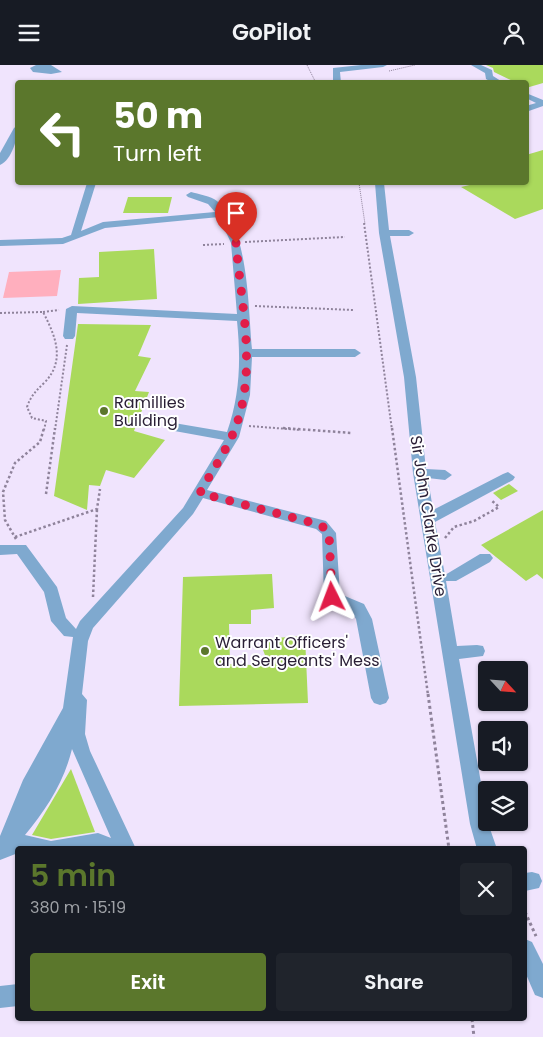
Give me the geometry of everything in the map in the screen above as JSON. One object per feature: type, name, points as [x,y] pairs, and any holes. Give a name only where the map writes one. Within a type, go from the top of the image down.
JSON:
[{"type":"street","points":[[50,80],[54,72],[65,65]]},
{"type":"street","points":[[337,80],[336,70],[383,65]]},
{"type":"street","points":[[474,65],[489,72],[489,77],[494,80]]},
{"type":"street","points":[[529,96],[543,103]]},
{"type":"street","points":[[529,108],[543,103]]},
{"type":"street","points":[[529,116],[543,111]]},
{"type":"street","points":[[0,162],[15,134]]},
{"type":"street","points":[[83,234],[75,233],[90,185]]},
{"type":"street","name":"Sir John Clarke Drive","points":[[378,185],[384,233],[410,377],[420,473],[479,824],[486,846]]},
{"type":"street","points":[[3,846],[32,811],[53,780],[60,758],[67,717],[72,709],[80,641],[89,620],[188,511],[234,431],[244,395],[246,353],[236,243],[222,214],[212,202],[191,195]]},
{"type":"street","points":[[0,243],[63,241],[103,225],[222,214]]},
{"type":"street","points":[[384,233],[409,233]]},
{"type":"street","points":[[69,336],[72,309],[242,312]]},
{"type":"street","points":[[246,353],[356,353]]},
{"type":"street","points":[[174,427],[234,431]]},
{"type":"street","points":[[420,473],[445,475]]},
{"type":"street","points":[[428,519],[508,477]]},
{"type":"street","points":[[200,493],[321,525],[329,533],[332,597],[358,608],[364,619],[380,698]]},
{"type":"street","points":[[0,550],[18,543],[51,591],[59,621],[70,632]]},
{"type":"street","points":[[451,577],[485,558]]},
{"type":"street","points":[[450,653],[477,651]]},
{"type":"street","points":[[78,654],[76,734],[81,751],[125,846]]},
{"type":"street","points":[[3,846],[20,842],[38,846]]},
{"type":"street","points":[[71,846],[98,842],[109,846]]},
{"type":"street","points":[[532,946],[543,987]]},
{"type":"street","points":[[0,997],[15,995]]},
{"type":"path","points":[[307,65],[314,80]]},
{"type":"path","points":[[359,185],[449,846]]},
{"type":"path","points":[[203,245],[273,239],[345,237]]},
{"type":"path","points":[[242,312],[353,310]]},
{"type":"path","points":[[0,313],[44,311],[56,337],[59,355],[49,376],[31,393],[27,407],[32,418],[46,421],[40,441],[15,463],[3,492],[5,520],[18,543],[97,509]]},
{"type":"path","points":[[46,494],[69,336]]},
{"type":"path","points":[[234,431],[352,433]]},
{"type":"path","points":[[99,595],[93,601],[97,509],[100,489]]},
{"type":"path","points":[[444,539],[454,527],[474,521],[499,507],[483,491]]},
{"type":"path","points":[[0,523],[5,520]]},
{"type":"path","points":[[527,922],[532,946]]},
{"type":"path","points":[[472,1021],[474,1037]]},
{"type":"shaded area","points":[[61,270],[57,296],[3,298],[9,272]]},
{"type":"building","points":[[486,65],[543,65],[543,83],[529,87],[529,80],[511,80],[494,72],[493,68]]},
{"type":"building","points":[[543,150],[543,209],[515,219],[461,187],[470,185],[529,185],[529,154]]},
{"type":"building","points":[[128,197],[172,197],[168,213],[123,213]]},
{"type":"building","points":[[154,249],[157,299],[78,304],[79,278],[99,277],[99,252]]},
{"type":"building","name":"Ramillies Building","points":[[78,324],[151,325],[138,356],[151,358],[135,391],[149,392],[134,431],[165,440],[134,478],[106,470],[100,486],[89,485],[87,510],[54,496]]},
{"type":"building","points":[[509,484],[518,491],[501,500],[493,493]]},
{"type":"building","points":[[543,510],[543,579],[537,574],[526,581],[481,545]]},
{"type":"building","name":"Warrant Officers' and Sergeants' Mess","points":[[272,574],[274,608],[251,610],[251,624],[229,624],[230,664],[269,666],[259,639],[305,636],[308,703],[179,706],[183,577]]},
{"type":"building","points":[[71,769],[95,832],[51,839],[32,835]]},
{"type":"place","name":"Ramillies Building","points":[[104,411]]},
{"type":"place","name":"Warrant Officers' and Sergeants' Mess","points":[[205,651]]},
{"type":"route","points":[[236,243],[246,353],[244,395],[232,437],[200,493],[321,525],[329,533],[332,597]]}]
